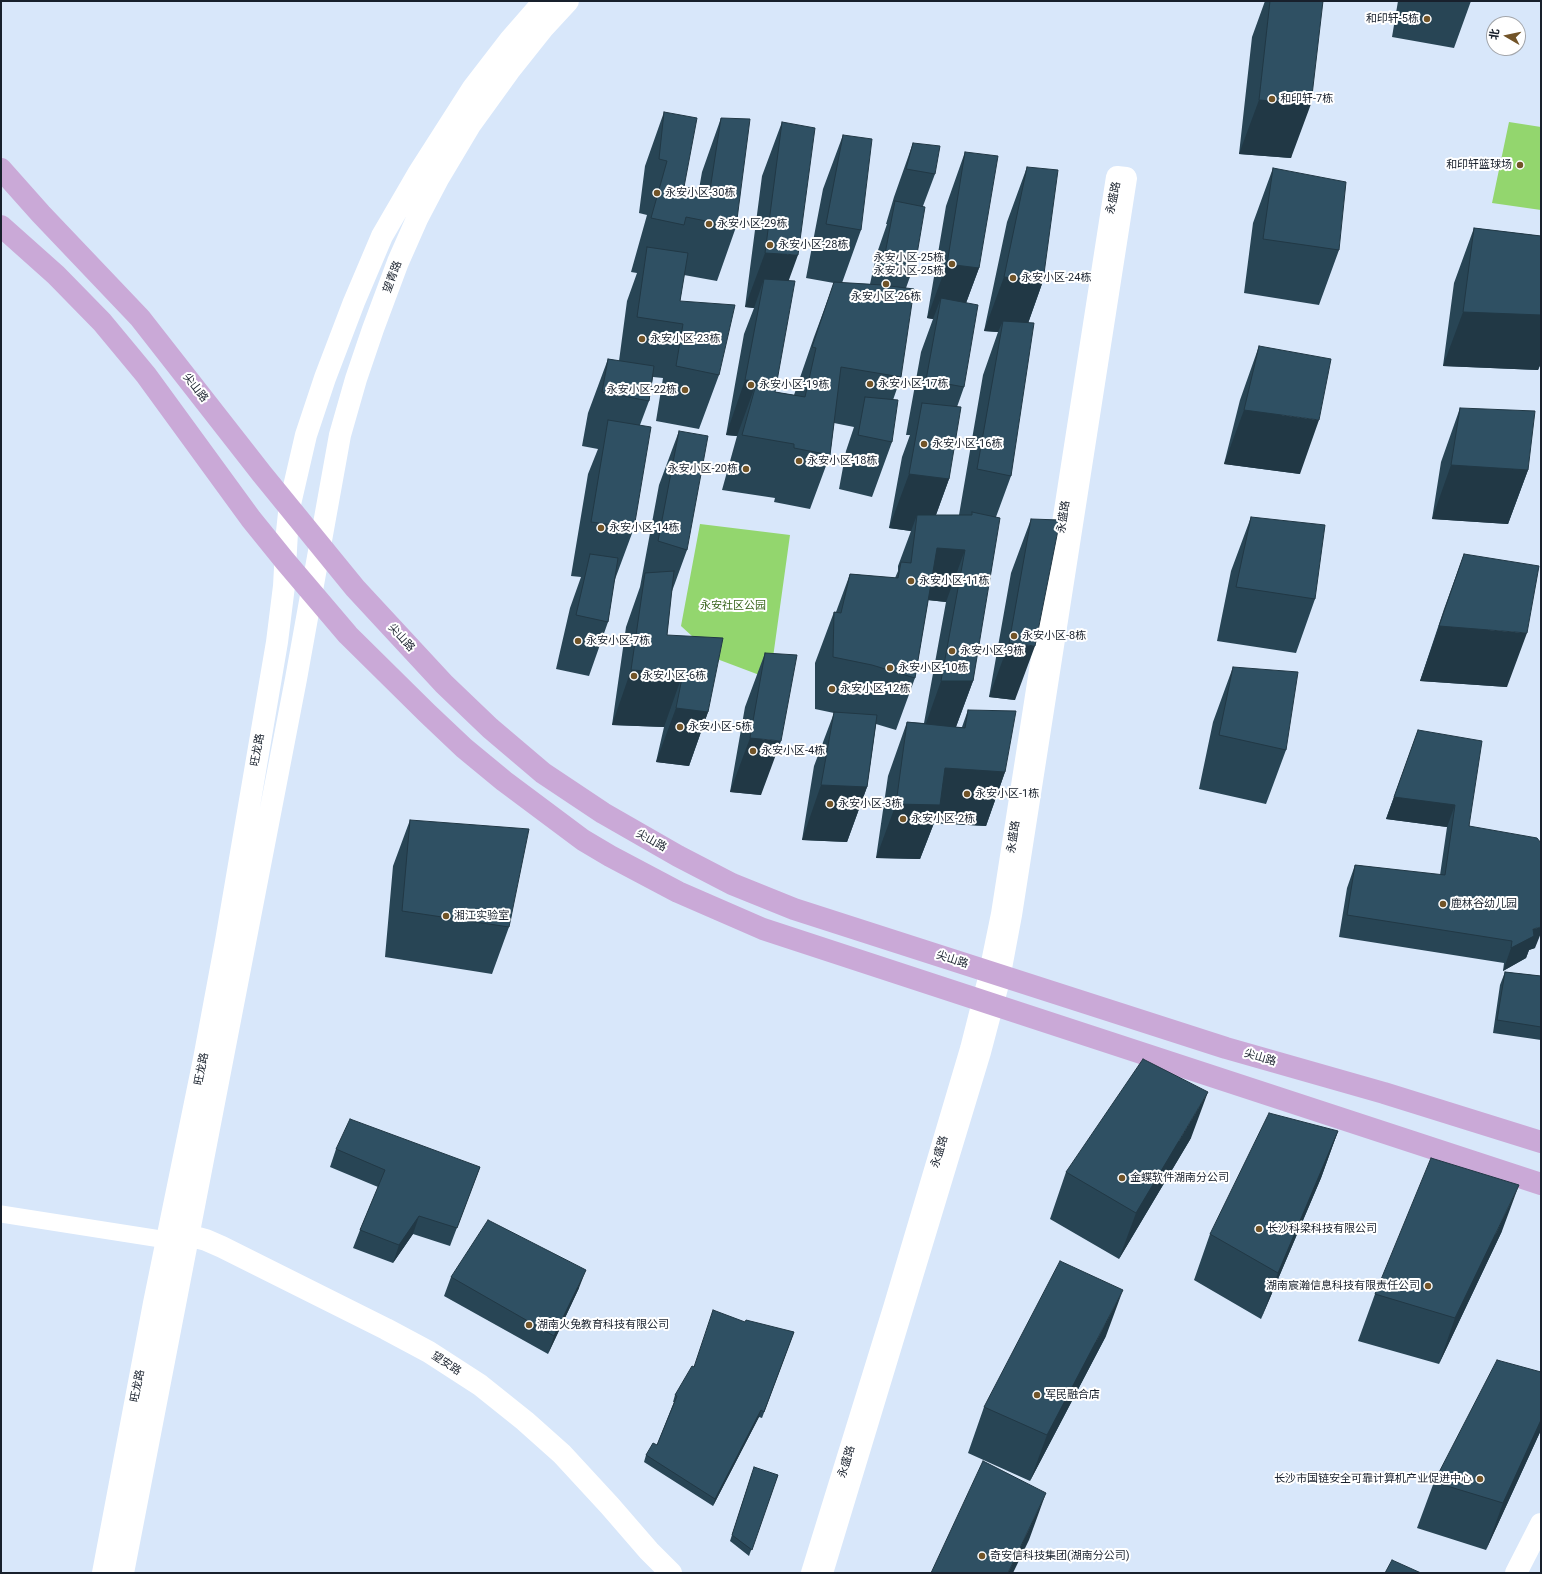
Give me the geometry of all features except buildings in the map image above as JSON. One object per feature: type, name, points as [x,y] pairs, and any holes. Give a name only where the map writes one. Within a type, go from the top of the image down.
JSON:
[{"type":"main road","name":"尖山路","points":[[1,169],[41,214],[140,318],[355,588],[444,684],[490,728],[543,773],[603,813],[678,856],[732,884],[794,909],[1226,1048],[1384,1093],[1541,1142]]},
{"type":"main road","points":[[1,226],[56,275],[102,322],[146,375],[251,519],[285,562],[348,635],[426,713],[464,748],[504,782],[583,840],[678,892],[763,929],[987,1004],[1541,1184]]},
{"type":"street","points":[[285,562],[290,508],[306,435],[325,378],[354,302],[382,236],[418,174],[473,88],[510,40],[544,1]]},
{"type":"street","name":"望青路","points":[[312,594],[340,435],[356,379],[398,262],[417,219],[439,177],[470,125],[509,71],[539,33],[568,1]]},
{"type":"street","name":"永盛路","points":[[812,1573],[896,1301],[971,1049],[987,1004],[1011,915],[1126,178],[1117,177],[1003,906],[995,973]]},
{"type":"street","name":"旺龙路","points":[[123,1573],[204,1059],[277,642],[285,562]]},
{"type":"street","name":"旺龙路","points":[[103,1573],[154,1303],[177,1237],[246,942],[312,594]]},
{"type":"street","name":"永盛路","points":[[822,1573],[980,1052],[987,1004]]},
{"type":"street","points":[[1,1214],[177,1237]]},
{"type":"street","name":"望安路","points":[[177,1237],[219,1256],[381,1338],[424,1361],[473,1393],[517,1428],[554,1461],[658,1573]]},
{"type":"street","name":"望安路","points":[[177,1237],[222,1247],[386,1329],[429,1352],[480,1385],[525,1421],[562,1454],[649,1551],[671,1573]]},
{"type":"street","points":[[1516,1573],[1541,1524]]},
{"type":"green space","name":"和印轩篮球场","points":[[1509,122],[1541,127],[1541,210],[1492,203]]},
{"type":"green space","name":"永安社区公园","points":[[700,524],[790,535],[770,679],[717,659],[681,626]]},
{"type":"place","name":"和印轩-5栋","points":[[1427,19]]},
{"type":"place","name":"和印轩-7栋","points":[[1272,99]]},
{"type":"place","name":"和印轩篮球场","points":[[1520,165]]},
{"type":"place","name":"永安小区-30栋","points":[[657,193]]},
{"type":"place","name":"永安小区-29栋","points":[[709,224]]},
{"type":"place","name":"永安小区-28栋","points":[[770,245]]},
{"type":"place","name":"永安小区-25栋 永安小区-25栋","points":[[952,264]]},
{"type":"place","name":"永安小区-24栋","points":[[1013,278]]},
{"type":"place","name":"永安小区-26栋","points":[[886,284]]},
{"type":"place","name":"永安小区-23栋","points":[[642,339]]},
{"type":"place","name":"永安小区-17栋","points":[[870,384]]},
{"type":"place","name":"永安小区-19栋","points":[[751,385]]},
{"type":"place","name":"永安小区-22栋","points":[[685,390]]},
{"type":"place","name":"永安小区-16栋","points":[[924,444]]},
{"type":"place","name":"永安小区-18栋","points":[[799,461]]},
{"type":"place","name":"永安小区-20栋","points":[[746,469]]},
{"type":"place","name":"永安小区-14栋","points":[[601,528]]},
{"type":"place","name":"永安小区-11栋","points":[[911,581]]},
{"type":"place","name":"永安小区-8栋","points":[[1014,636]]},
{"type":"place","name":"永安小区-7栋","points":[[578,641]]},
{"type":"place","name":"永安小区-9栋","points":[[952,651]]},
{"type":"place","name":"永安小区-10栋","points":[[890,668]]},
{"type":"place","name":"永安小区-6栋","points":[[634,676]]},
{"type":"place","name":"永安小区-12栋","points":[[832,689]]},
{"type":"place","name":"永安小区-5栋","points":[[680,727]]},
{"type":"place","name":"永安小区-4栋","points":[[753,751]]},
{"type":"place","name":"永安小区-1栋","points":[[967,794]]},
{"type":"place","name":"永安小区-3栋","points":[[830,804]]},
{"type":"place","name":"永安小区-2栋","points":[[903,819]]},
{"type":"place","name":"鹿林谷幼儿园","points":[[1443,904]]},
{"type":"place","name":"湘江实验室","points":[[446,916]]},
{"type":"place","name":"金蝶软件湖南分公司","points":[[1122,1178]]},
{"type":"place","name":"长沙科梁科技有限公司","points":[[1259,1229]]},
{"type":"place","name":"湖南宸瀚信息科技有限责任公司","points":[[1428,1286]]},
{"type":"place","name":"湖南火兔教育科技有限公司","points":[[529,1325]]},
{"type":"place","name":"军民融合店","points":[[1037,1395]]},
{"type":"place","name":"长沙市国链安全可靠计算机产业促进中心","points":[[1480,1479]]},
{"type":"place","name":"奇安信科技集团(湖南分公司)","points":[[982,1556]]}]
